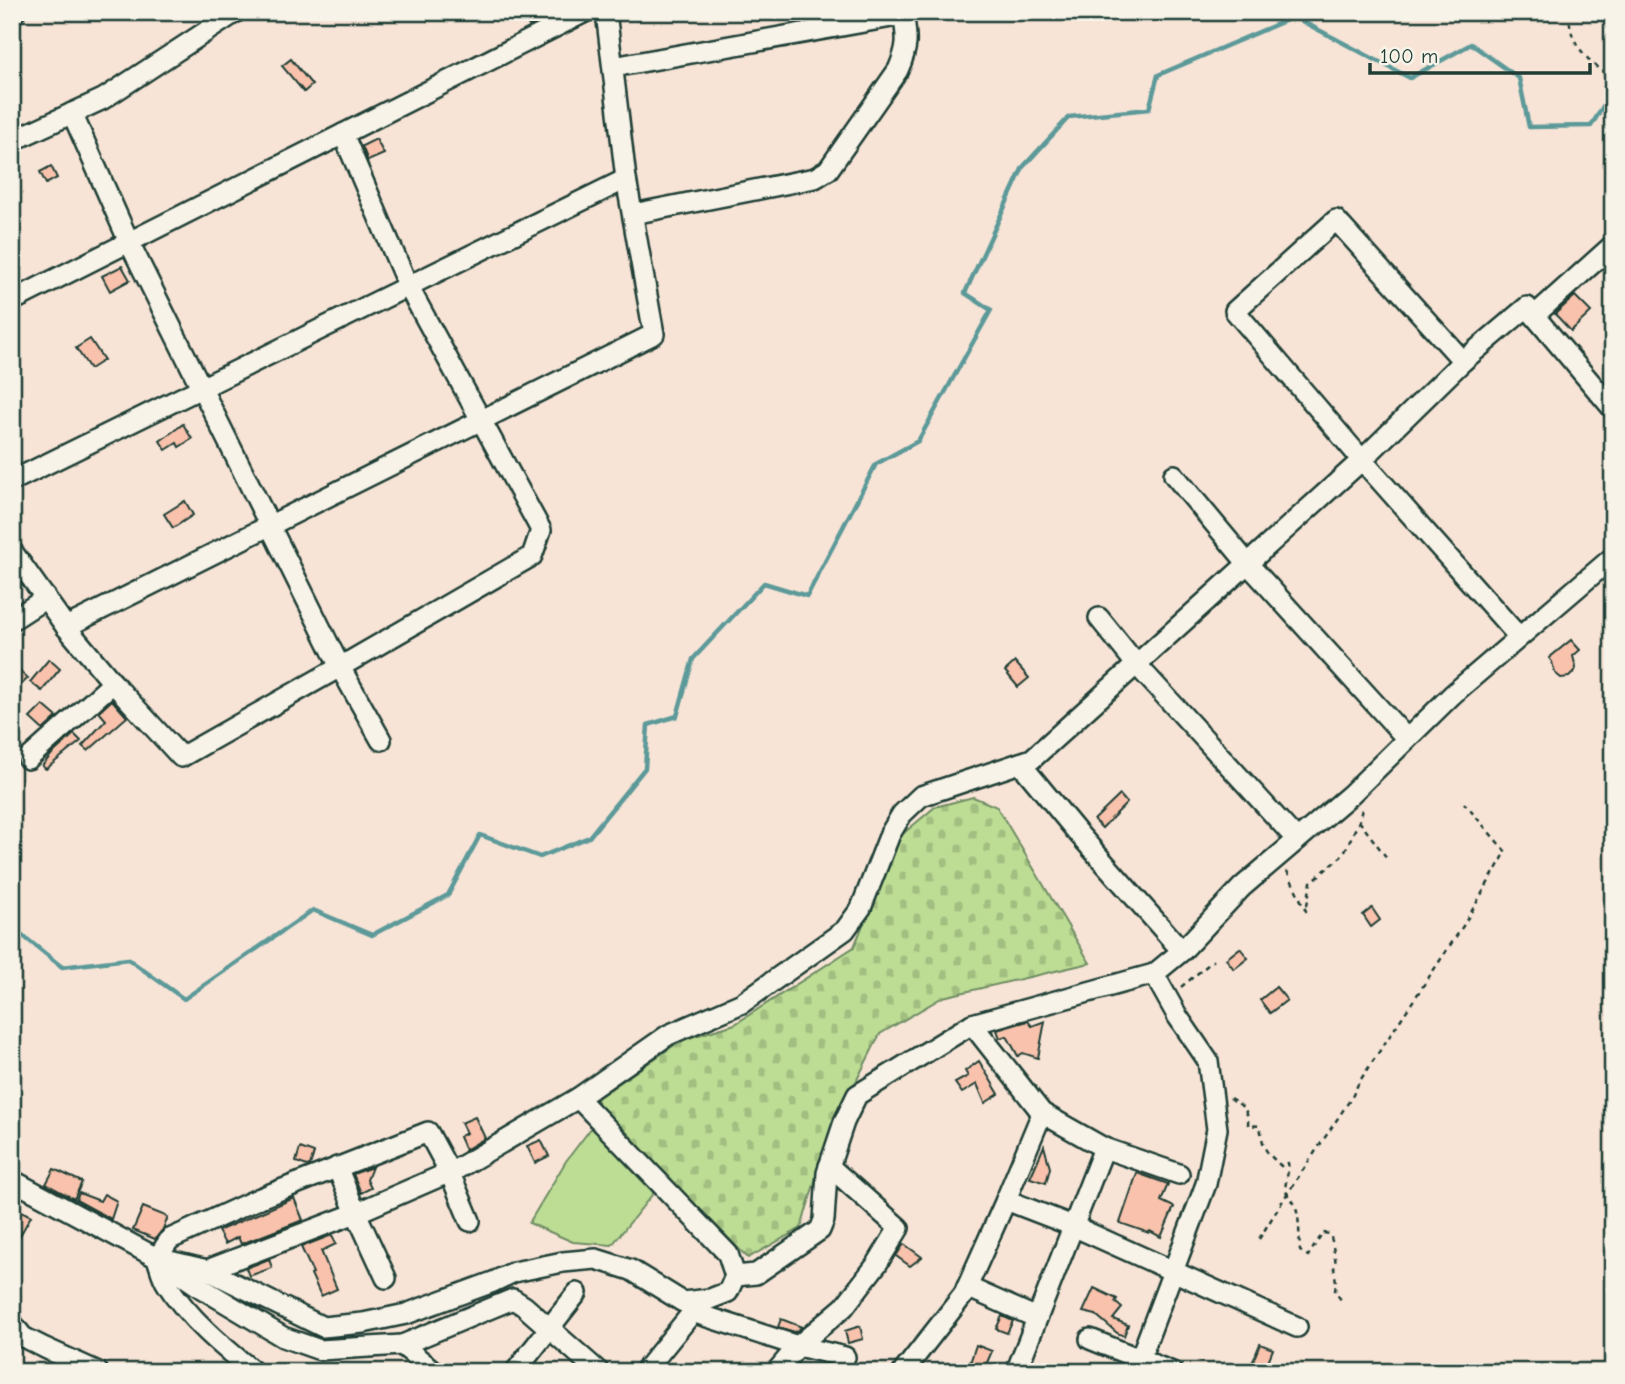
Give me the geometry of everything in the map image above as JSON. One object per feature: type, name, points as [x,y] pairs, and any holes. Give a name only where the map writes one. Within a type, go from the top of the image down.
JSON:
[{"type":"street","points":[[12,141],[103,99],[236,12]]},
{"type":"street","points":[[12,302],[585,12]]},
{"type":"street","points":[[66,627],[654,334],[626,179],[606,12]]},
{"type":"street","points":[[613,67],[903,14],[907,38],[906,51],[898,70],[828,170],[815,178],[633,214]]},
{"type":"street","points":[[72,113],[129,242],[340,667],[381,740]]},
{"type":"street","points":[[12,551],[66,627],[181,758],[531,556],[541,530],[408,286],[343,134]]},
{"type":"street","points":[[12,481],[626,179]]},
{"type":"street","points":[[1463,360],[1336,220],[1235,311],[1362,460],[1519,637]]},
{"type":"street","points":[[1535,315],[1613,245]]},
{"type":"street","points":[[207,1270],[356,1213],[457,1168],[578,1098],[668,1035],[743,1003],[845,930],[861,908],[890,834],[902,814],[921,796],[1032,759],[1362,460],[1463,360],[1527,307],[1613,409]]},
{"type":"street","points":[[1174,475],[1248,564],[1407,739]]},
{"type":"street","points":[[735,1276],[756,1274],[820,1230],[824,1220],[827,1173],[844,1122],[857,1095],[972,1024],[1154,974],[1182,951],[1242,887],[1370,776],[1453,694],[1613,557]]},
{"type":"street","points":[[12,620],[46,598]]},
{"type":"street","points":[[1099,618],[1136,664],[1297,840]]},
{"type":"street","points":[[28,759],[113,683]]},
{"type":"street","points":[[1020,763],[1182,951]]},
{"type":"street","points":[[1137,1366],[1206,1184],[1217,1129],[1208,1061],[1154,974]]},
{"type":"street","points":[[972,1024],[1042,1112],[1104,1148],[1179,1174]]},
{"type":"street","points":[[578,1098],[727,1254],[735,1276],[728,1292],[698,1306],[644,1372]]},
{"type":"street","points":[[903,1372],[964,1294],[1042,1112]]},
{"type":"street","points":[[157,1258],[170,1239],[260,1198],[428,1132],[449,1171],[470,1221]]},
{"type":"street","points":[[1016,1372],[1104,1148]]},
{"type":"street","points":[[776,1372],[798,1346],[844,1307],[877,1264],[899,1227],[829,1166]]},
{"type":"street","points":[[337,1167],[386,1279]]},
{"type":"street","points":[[12,1180],[157,1258],[284,1337],[320,1350],[402,1345],[513,1299],[599,1372]]},
{"type":"street","points":[[1006,1200],[1073,1226],[1297,1327]]},
{"type":"street","points":[[157,1258],[207,1270],[323,1327],[363,1323],[406,1314],[514,1272],[563,1262],[596,1259],[631,1270],[683,1302],[798,1346],[845,1357]]},
{"type":"street","points":[[157,1258],[166,1283],[182,1304],[220,1345],[254,1372]]},
{"type":"street","points":[[967,1287],[1037,1318]]},
{"type":"street","points":[[515,1372],[577,1293]]},
{"type":"street","points":[[12,1323],[23,1337],[98,1372]]},
{"type":"street","points":[[1090,1339],[1137,1366],[1172,1372]]},
{"type":"street","points":[[402,1345],[435,1372]]},
{"type":"path","points":[[1571,12],[1570,25],[1577,45],[1599,70],[1613,79]]},
{"type":"path","points":[[1279,856],[1306,911],[1311,882],[1343,855],[1359,821],[1370,776]]},
{"type":"path","points":[[1259,1239],[1463,926],[1506,852],[1464,803]]},
{"type":"path","points":[[1359,821],[1387,858]]},
{"type":"path","points":[[1167,998],[1214,960]]},
{"type":"path","points":[[1211,1085],[1244,1109],[1249,1115],[1248,1125],[1261,1125],[1264,1148],[1281,1167],[1288,1163],[1285,1178],[1287,1194],[1294,1203],[1297,1214],[1300,1251],[1308,1256],[1324,1233],[1330,1234],[1336,1264],[1335,1291],[1341,1300]]},
{"type":"green space","points":[[973,797],[997,807],[1090,963],[943,997],[880,1034],[828,1137],[801,1228],[748,1258],[593,1101],[682,1040],[735,1024],[854,947],[899,837],[935,807]]},
{"type":"green space","points":[[595,1123],[655,1191],[612,1245],[573,1242],[529,1223],[566,1161]]},
{"type":"building","points":[[523,12],[557,12],[529,26]]},
{"type":"building","points":[[291,59],[312,85],[304,92],[282,66]]},
{"type":"building","points":[[376,139],[384,154],[368,161],[362,146]]},
{"type":"building","points":[[51,166],[57,178],[46,184],[40,172]]},
{"type":"building","points":[[122,266],[130,280],[110,291],[102,276]]},
{"type":"building","points":[[1575,296],[1591,312],[1571,331],[1555,314]]},
{"type":"building","points":[[90,339],[104,360],[90,369],[76,348]]},
{"type":"building","points":[[183,424],[192,439],[179,447],[177,443],[166,450],[160,441]]},
{"type":"building","points":[[185,501],[193,515],[173,528],[164,514]]},
{"type":"building","points":[[1571,640],[1580,650],[1573,656],[1576,668],[1569,677],[1561,678],[1555,673],[1549,658]]},
{"type":"building","points":[[49,659],[60,669],[42,691],[30,682]]},
{"type":"building","points":[[1015,662],[1029,678],[1018,687],[1005,671]]},
{"type":"building","points":[[19,670],[28,678],[12,694],[12,677]]},
{"type":"building","points":[[112,700],[127,717],[88,751],[82,746],[106,720],[99,712]]},
{"type":"building","points":[[43,705],[57,717],[43,730],[30,718]]},
{"type":"building","points":[[74,734],[81,741],[46,769],[42,766],[51,755]]},
{"type":"building","points":[[1120,795],[1127,803],[1102,828],[1094,820]]},
{"type":"building","points":[[1372,908],[1380,920],[1371,927],[1363,915]]},
{"type":"building","points":[[1240,948],[1248,958],[1234,969],[1226,959]]},
{"type":"building","points":[[1276,987],[1287,1000],[1270,1013],[1260,1000]]},
{"type":"building","points":[[1028,1021],[1032,1026],[1045,1021],[1038,1058],[1023,1053],[1018,1056],[1007,1036],[1000,1038],[997,1030]]},
{"type":"building","points":[[979,1061],[999,1094],[985,1103],[977,1084],[962,1093],[955,1083],[968,1076],[965,1071]]},
{"type":"building","points":[[475,1117],[485,1138],[465,1150],[459,1137],[466,1133],[461,1123]]},
{"type":"building","points":[[541,1140],[549,1156],[535,1163],[527,1146]]},
{"type":"building","points":[[1044,1146],[1050,1168],[1046,1183],[1030,1178]]},
{"type":"building","points":[[300,1148],[314,1153],[310,1165],[296,1162]]},
{"type":"building","points":[[372,1167],[367,1180],[371,1188],[361,1193],[353,1174]]},
{"type":"building","points":[[54,1169],[82,1182],[74,1199],[46,1184]]},
{"type":"building","points":[[1137,1173],[1168,1184],[1161,1201],[1174,1207],[1161,1237],[1150,1231],[1149,1233],[1120,1223]]},
{"type":"building","points":[[79,1193],[100,1201],[104,1194],[117,1201],[111,1219],[76,1200]]},
{"type":"building","points":[[294,1198],[303,1220],[241,1244],[238,1237],[225,1244],[218,1231]]},
{"type":"building","points":[[12,1206],[31,1216],[12,1250]]},
{"type":"building","points":[[143,1207],[168,1217],[155,1239],[133,1230]]},
{"type":"building","points":[[332,1235],[336,1244],[321,1251],[337,1289],[321,1296],[301,1247]]},
{"type":"building","points":[[904,1244],[922,1257],[910,1266],[896,1256]]},
{"type":"building","points":[[269,1259],[272,1268],[249,1276],[246,1268]]},
{"type":"building","points":[[1094,1288],[1117,1299],[1115,1302],[1122,1308],[1113,1319],[1128,1325],[1124,1336],[1096,1315],[1083,1312]]},
{"type":"building","points":[[1002,1316],[1013,1321],[1007,1333],[996,1329]]},
{"type":"building","points":[[781,1319],[802,1327],[795,1332],[778,1327]]},
{"type":"building","points":[[860,1326],[863,1339],[848,1343],[845,1331]]},
{"type":"building","points":[[1260,1344],[1273,1349],[1265,1369],[1252,1363]]},
{"type":"building","points":[[976,1345],[992,1351],[983,1372],[967,1372]]},
{"type":"waterway","points":[[12,927],[62,967],[128,959],[184,999],[313,910],[372,935],[448,895],[480,835],[540,857],[589,837],[645,768],[648,725],[677,716],[693,659],[764,583],[807,596],[876,464],[918,441],[991,310],[965,293],[1023,167],[1069,117],[1149,109],[1158,75],[1294,17],[1410,78],[1471,44],[1519,78],[1529,127],[1591,126],[1613,90]]}]
